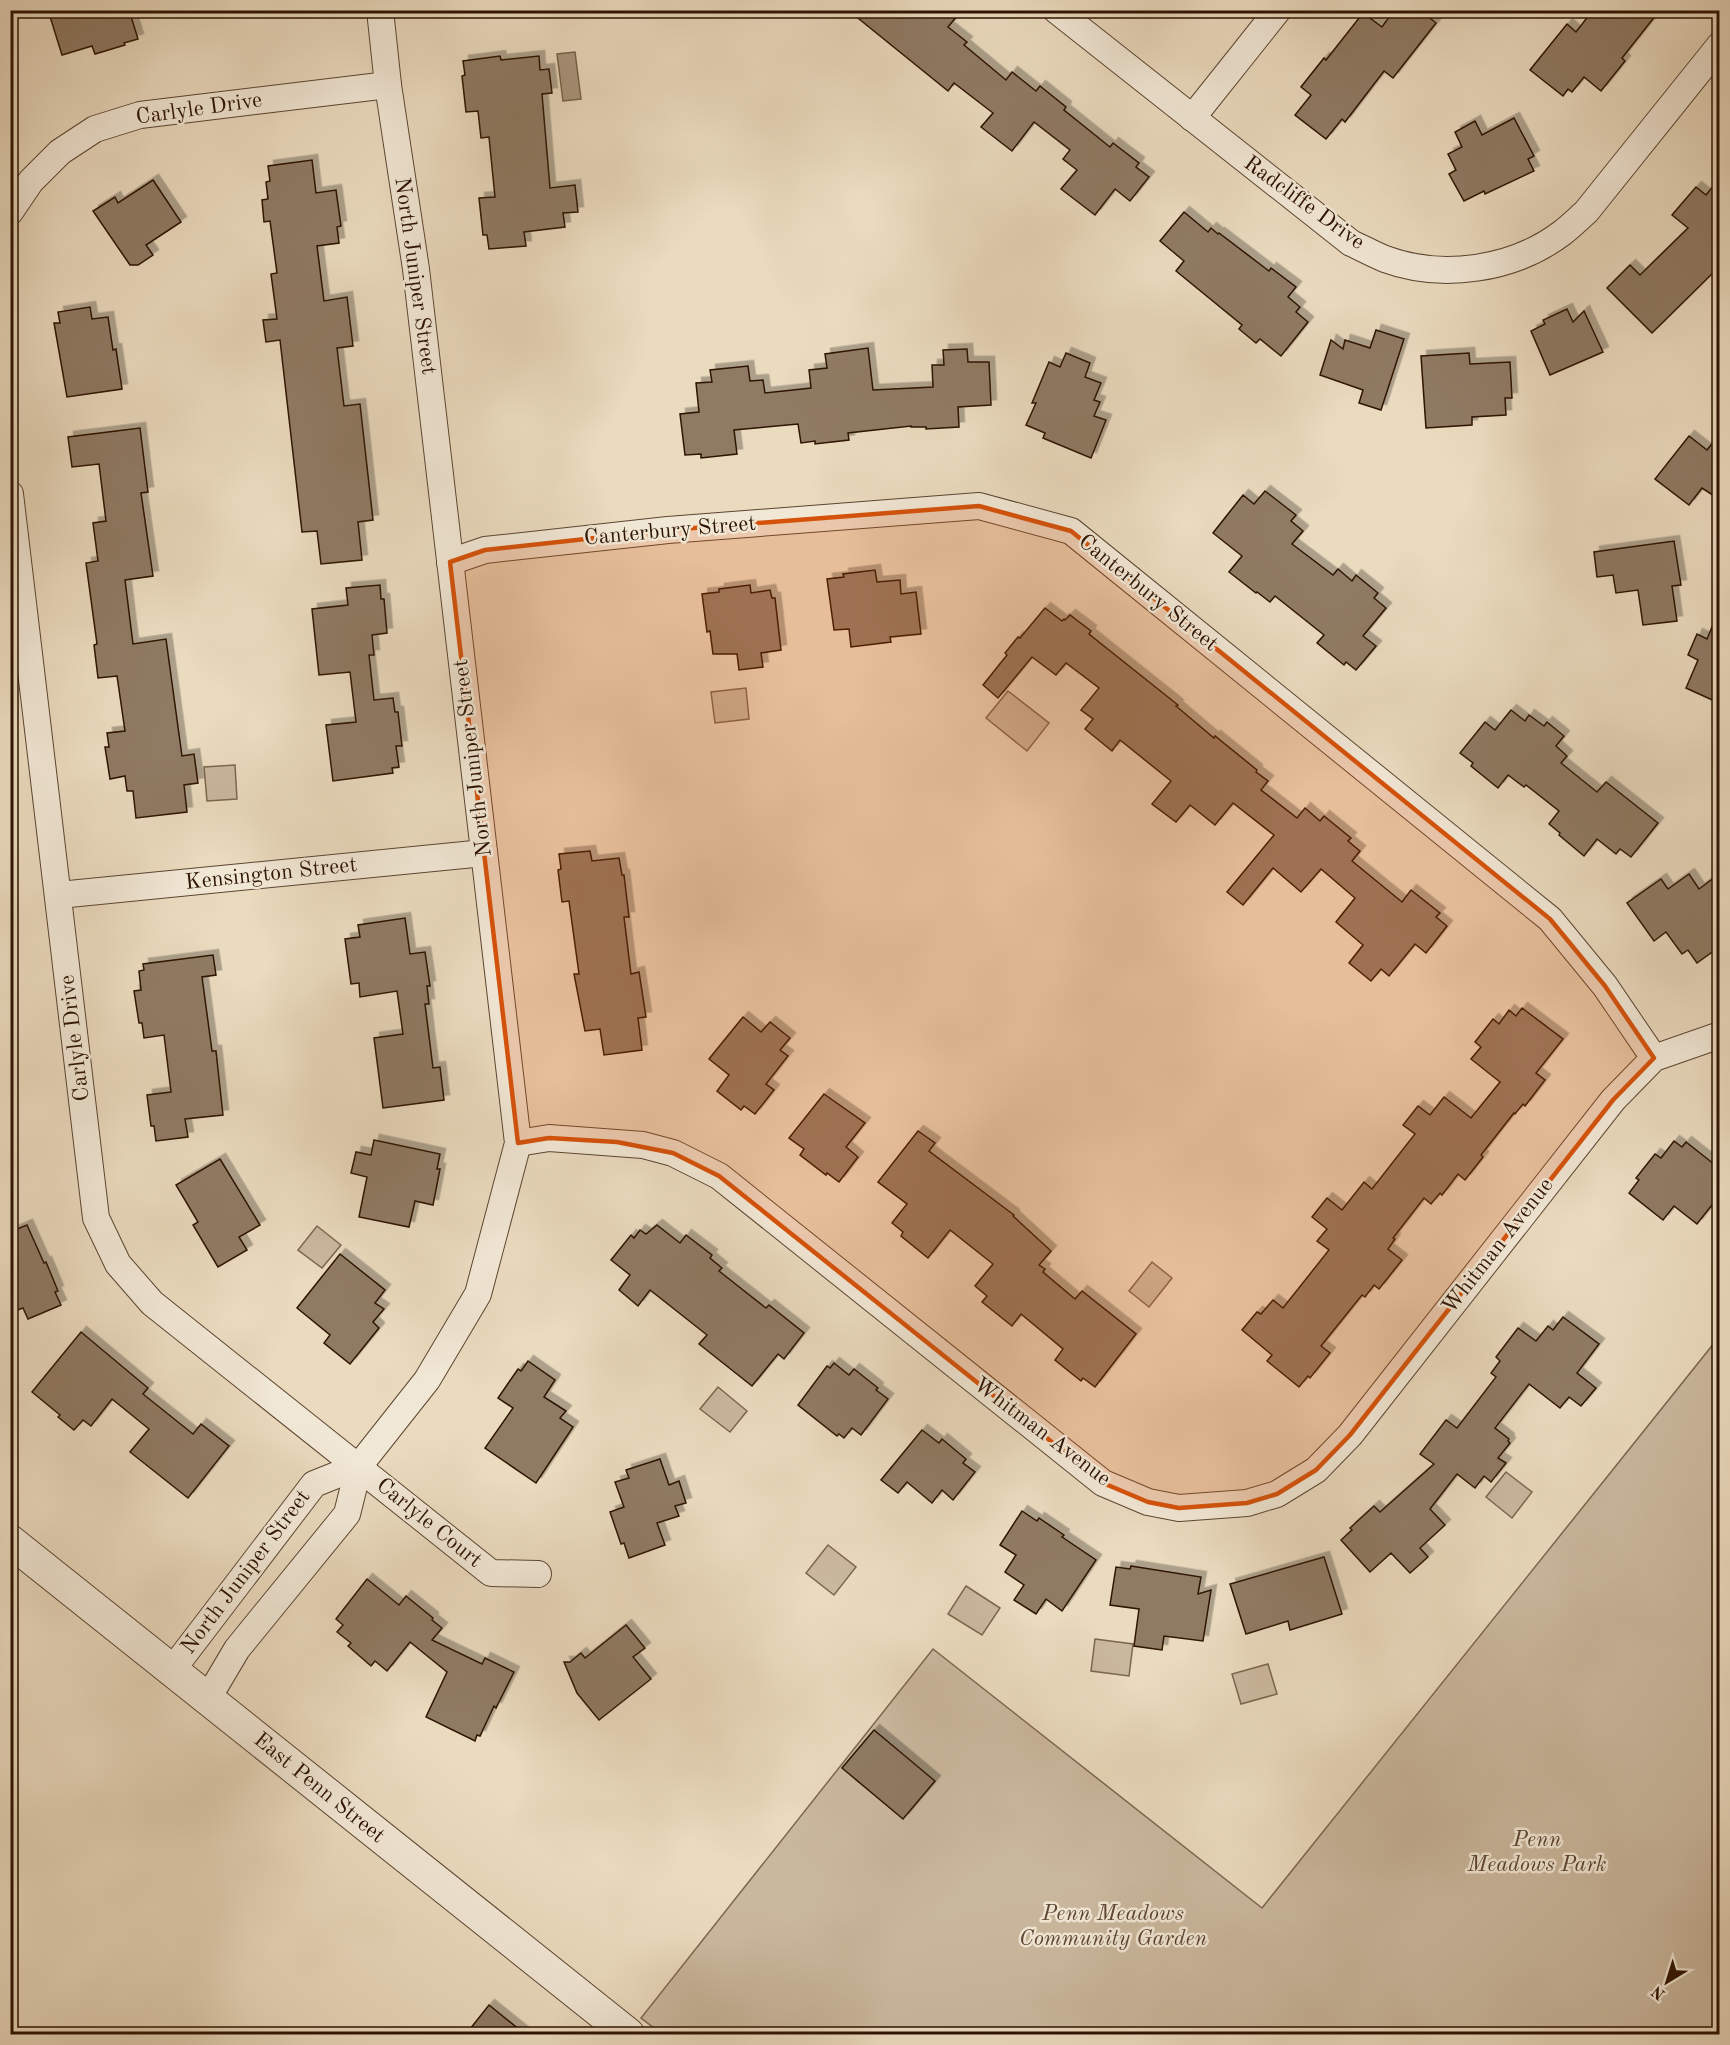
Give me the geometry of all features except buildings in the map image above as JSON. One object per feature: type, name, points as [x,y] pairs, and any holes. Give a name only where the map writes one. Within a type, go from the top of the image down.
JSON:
[{"type":"street","name":"North Juniper Street","points":[[208,1698],[237,1649],[347,1514],[359,1466],[427,1380],[478,1294],[518,1143],[416,269],[388,85],[380,10]]},
{"type":"street","name":"Radcliffe Drive","points":[[1056,10],[1351,243],[1386,259],[1417,267],[1455,270],[1493,265],[1529,253],[1562,234],[1586,212],[1719,45]]},
{"type":"street","points":[[1192,118],[1278,10]]},
{"type":"street","name":"Carlyle Drive","points":[[10,212],[31,181],[60,152],[95,129],[140,115],[388,85]]},
{"type":"street","name":"Carlyle Drive","points":[[10,494],[96,1218],[118,1264],[152,1303],[359,1466]]},
{"type":"street","name":"Canterbury Street","points":[[450,562],[485,550],[656,531],[979,506],[1071,531],[1550,919],[1605,986],[1654,1058]]},
{"type":"street","name":"Kensington Street","points":[[59,895],[484,853]]},
{"type":"street","name":"Whitman Avenue","points":[[518,1143],[549,1138],[617,1142],[643,1145],[673,1153],[719,1176],[1103,1483],[1148,1502],[1179,1508],[1247,1503],[1277,1494],[1316,1470],[1350,1435],[1613,1100],[1654,1058],[1719,1035]]},
{"type":"street","name":"North Juniper Street","points":[[172,1670],[314,1484],[359,1466]]},
{"type":"street","name":"Carlyle Court","points":[[359,1466],[491,1573],[538,1574]]},
{"type":"street","name":"East Penn Street","points":[[10,1541],[628,2034]]},
{"type":"highlighted area","points":[[979,506],[1071,531],[1550,919],[1605,986],[1654,1058],[1613,1100],[1350,1435],[1316,1470],[1277,1494],[1247,1503],[1179,1508],[1148,1502],[1103,1483],[719,1176],[673,1153],[617,1142],[549,1138],[518,1143],[450,562],[485,550],[668,530]]},
{"type":"green space","points":[[746,688],[749,719],[715,723],[711,692]]},
{"type":"green space","points":[[1008,691],[1049,723],[1027,751],[986,718]]},
{"type":"green space","points":[[235,765],[237,799],[207,801],[204,767]]},
{"type":"green space","points":[[317,1226],[341,1245],[322,1268],[298,1250]]},
{"type":"green space","points":[[1152,1262],[1172,1278],[1149,1307],[1129,1291]]},
{"type":"green space","name":"Penn Meadows Park","points":[[1719,1337],[1719,2034],[662,2034],[641,2018],[933,1649],[1262,1908]]},
{"type":"green space","points":[[718,1387],[747,1411],[730,1432],[700,1409]]},
{"type":"green space","points":[[1506,1472],[1532,1492],[1512,1518],[1486,1497]]},
{"type":"green space","points":[[828,1545],[856,1567],[834,1595],[806,1573]]},
{"type":"green space","points":[[966,1586],[1000,1608],[982,1635],[948,1614]]},
{"type":"green space","points":[[1095,1639],[1133,1644],[1129,1676],[1091,1671]]},
{"type":"green space","points":[[1268,1664],[1277,1694],[1241,1704],[1232,1674]]},
{"type":"shaded area","points":[[575,52],[581,99],[563,101],[557,54]]},
{"type":"park label","name":"Penn Meadows Community Garden","points":[[1113,1926]]}]
